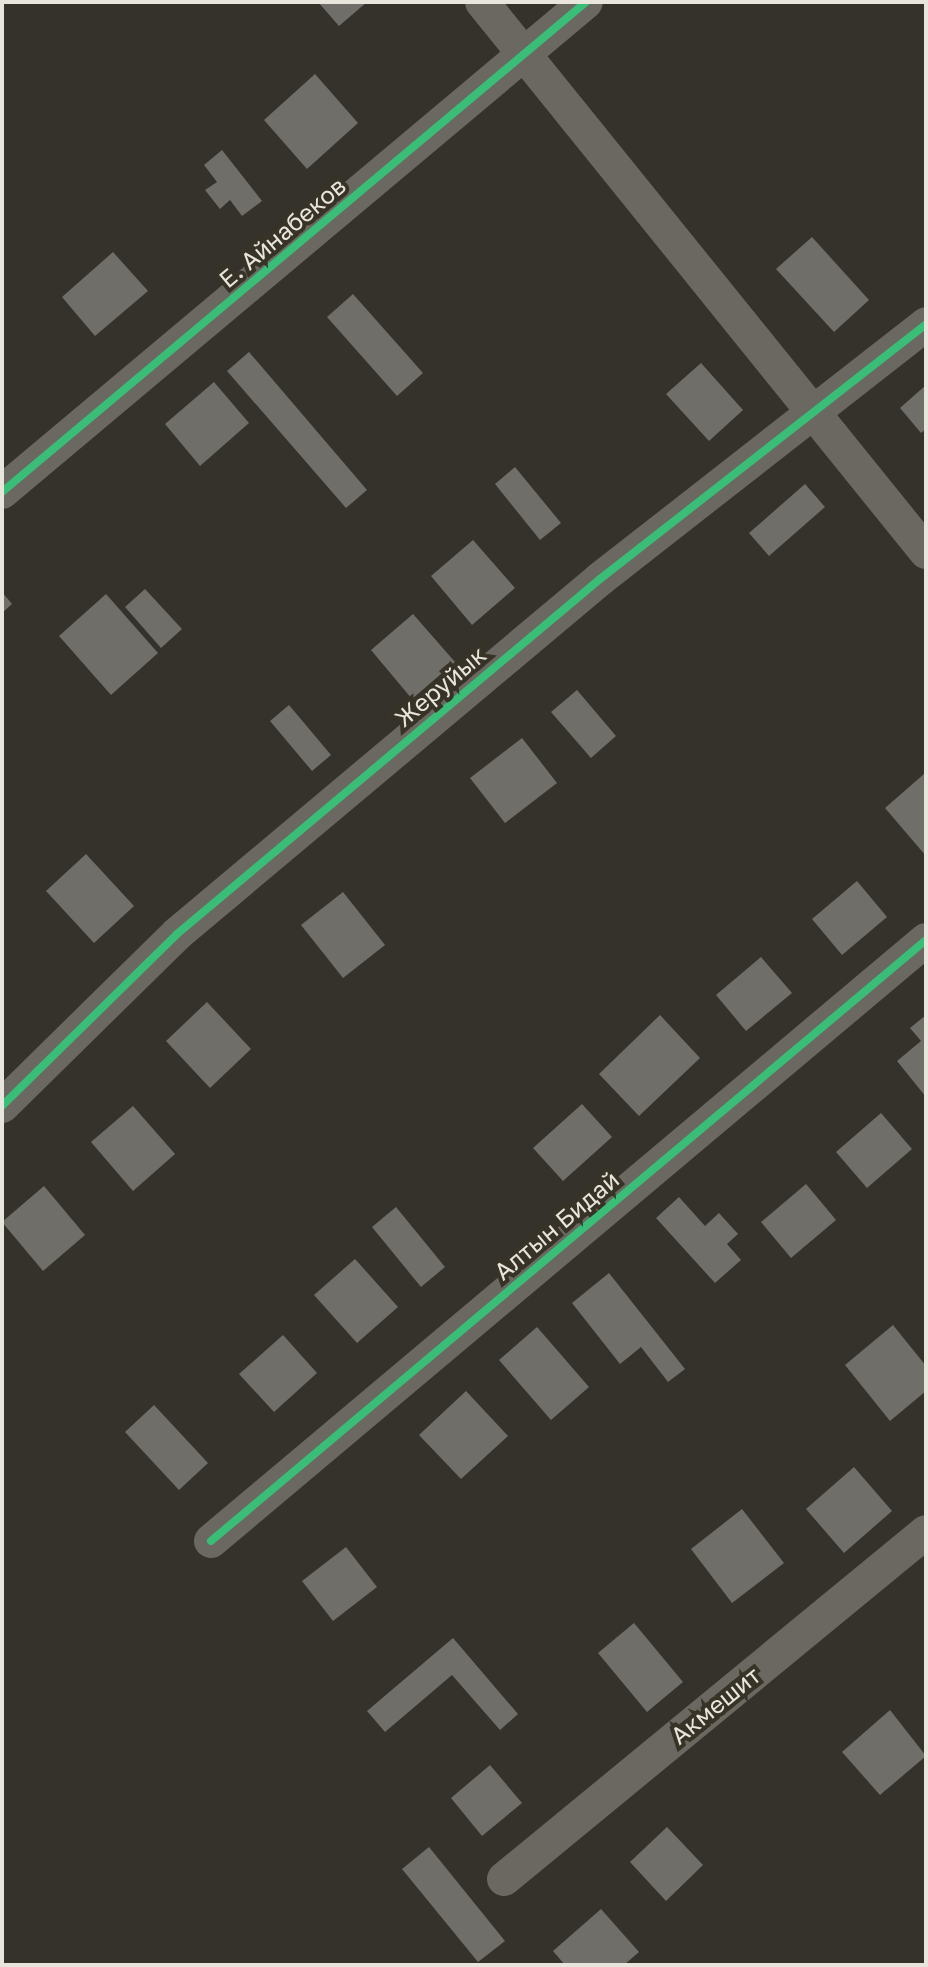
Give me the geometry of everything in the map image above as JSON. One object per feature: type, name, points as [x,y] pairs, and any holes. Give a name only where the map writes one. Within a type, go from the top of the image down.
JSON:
[{"type":"street","points":[[482,2],[526,53],[813,417],[926,552]]},
{"type":"street","name":"Е. Айнабеков","points":[[2,492],[586,2]]},
{"type":"street","name":"Жеруйык","points":[[2,1106],[177,934],[600,579],[813,417],[926,324]]},
{"type":"street","name":"Алтын Бидай","points":[[211,1541],[926,940]]},
{"type":"street","name":"Акмешит","points":[[504,1879],[926,1532]]},
{"type":"building","points":[[318,2],[367,2],[339,26]]},
{"type":"building","points":[[315,74],[358,123],[307,169],[264,120]]},
{"type":"building","points":[[222,150],[262,201],[242,216],[230,200],[220,209],[205,190],[217,182],[204,165]]},
{"type":"building","points":[[812,237],[869,300],[834,332],[776,269]]},
{"type":"building","points":[[113,252],[148,291],[95,336],[62,297]]},
{"type":"building","points":[[353,294],[423,373],[397,396],[327,317]]},
{"type":"building","points":[[249,352],[367,490],[346,508],[227,371]]},
{"type":"building","points":[[701,363],[743,410],[709,441],[666,394]]},
{"type":"building","points":[[214,382],[249,423],[200,466],[165,424]]},
{"type":"building","points":[[926,385],[926,429],[921,433],[900,408]]},
{"type":"building","points":[[515,467],[561,523],[540,540],[495,484]]},
{"type":"building","points":[[805,484],[825,507],[769,556],[749,533]]},
{"type":"building","points":[[473,540],[515,588],[472,625],[431,576]]},
{"type":"building","points":[[145,589],[182,629],[161,648],[125,607]]},
{"type":"building","points":[[2,592],[12,604],[2,613]]},
{"type":"building","points":[[106,594],[158,653],[111,695],[59,636]]},
{"type":"building","points":[[413,614],[455,662],[412,699],[371,650]]},
{"type":"building","points":[[577,690],[616,736],[591,758],[551,712]]},
{"type":"building","points":[[289,705],[331,755],[312,771],[270,721]]},
{"type":"building","points":[[522,738],[557,783],[505,823],[470,778]]},
{"type":"building","points":[[924,774],[926,777],[926,856],[885,808]]},
{"type":"building","points":[[86,854],[134,906],[94,943],[46,891]]},
{"type":"building","points":[[857,881],[887,917],[842,955],[812,919]]},
{"type":"building","points":[[343,892],[385,945],[343,978],[301,925]]},
{"type":"building","points":[[761,957],[792,993],[746,1031],[716,995]]},
{"type":"building","points":[[207,1002],[251,1049],[210,1088],[166,1041]]},
{"type":"building","points":[[660,1015],[700,1058],[639,1116],[599,1074]]},
{"type":"building","points":[[926,1015],[926,1097],[897,1061],[921,1041],[910,1028]]},
{"type":"building","points":[[582,1104],[612,1137],[563,1181],[533,1148]]},
{"type":"building","points":[[133,1106],[175,1154],[133,1191],[91,1142]]},
{"type":"building","points":[[881,1113],[912,1149],[867,1188],[836,1152]]},
{"type":"building","points":[[806,1184],[836,1220],[791,1258],[761,1222]]},
{"type":"building","points":[[44,1186],[85,1235],[43,1271],[2,1222]]},
{"type":"building","points":[[679,1197],[705,1226],[719,1213],[738,1234],[727,1244],[741,1260],[715,1283],[656,1218]]},
{"type":"building","points":[[396,1207],[445,1267],[421,1287],[372,1227]]},
{"type":"building","points":[[355,1259],[398,1307],[357,1343],[314,1295]]},
{"type":"building","points":[[609,1273],[685,1369],[668,1382],[641,1347],[620,1364],[572,1303]]},
{"type":"building","points":[[893,1325],[926,1366],[926,1391],[890,1421],[845,1365]]},
{"type":"building","points":[[537,1327],[589,1387],[551,1420],[499,1360]]},
{"type":"building","points":[[283,1335],[317,1373],[274,1412],[239,1374]]},
{"type":"building","points":[[466,1391],[508,1436],[461,1479],[419,1435]]},
{"type":"building","points":[[154,1405],[208,1463],[179,1490],[125,1432]]},
{"type":"building","points":[[854,1467],[892,1511],[844,1553],[806,1509]]},
{"type":"building","points":[[742,1509],[784,1563],[732,1603],[691,1549]]},
{"type":"building","points":[[346,1547],[377,1587],[333,1621],[302,1581]]},
{"type":"building","points":[[634,1623],[683,1682],[647,1712],[598,1653]]},
{"type":"building","points":[[453,1638],[518,1714],[500,1730],[452,1675],[385,1732],[367,1711]]},
{"type":"building","points":[[890,1710],[926,1756],[880,1795],[842,1752]]},
{"type":"building","points":[[490,1765],[522,1803],[482,1836],[451,1798]]},
{"type":"building","points":[[667,1827],[703,1865],[666,1901],[630,1862]]},
{"type":"building","points":[[429,1847],[505,1941],[478,1962],[402,1869]]},
{"type":"building","points":[[601,1909],[639,1952],[624,1965],[565,1965],[553,1951]]},
{"type":"cycle path","points":[[2,492],[586,2]]},
{"type":"cycle path","points":[[2,1106],[177,934],[600,579],[926,324]]},
{"type":"cycle path","points":[[211,1541],[926,940]]}]
